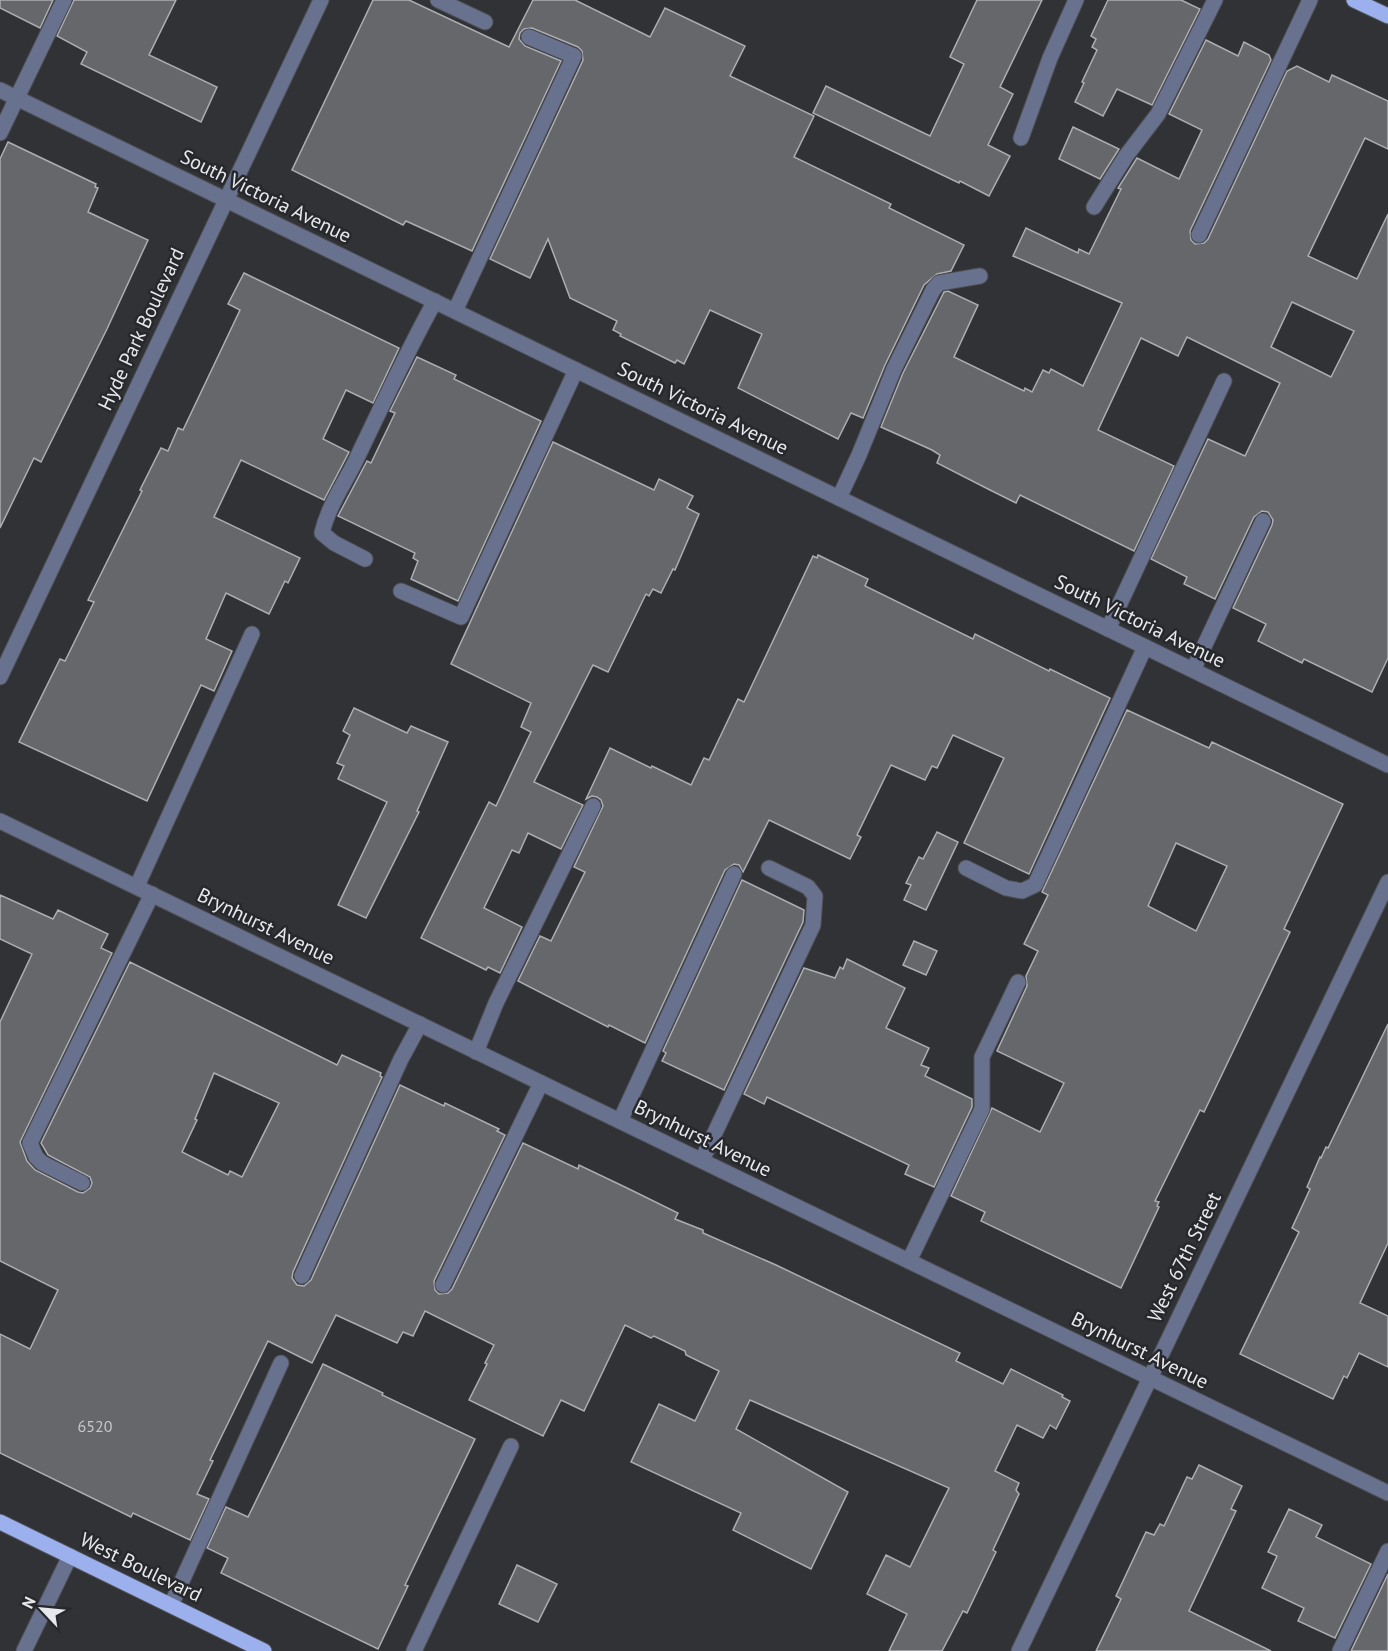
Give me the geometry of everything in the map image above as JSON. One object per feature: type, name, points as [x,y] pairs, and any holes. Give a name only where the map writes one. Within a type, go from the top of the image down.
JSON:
[{"type":"main road","points":[[1358,1],[1388,16]]},
{"type":"main road","name":"West Boulevard","points":[[0,1522],[264,1651]]},
{"type":"street","points":[[0,133],[64,0]]},
{"type":"street","name":"Hyde Park Boulevard","points":[[0,677],[321,0]]},
{"type":"street","points":[[438,0],[485,22]]},
{"type":"street","points":[[1021,138],[1050,58],[1076,0]]},
{"type":"street","points":[[1094,207],[1126,156],[1158,114],[1215,0]]},
{"type":"street","points":[[1199,235],[1310,0]]},
{"type":"street","points":[[455,311],[574,56],[529,37]]},
{"type":"street","name":"South Victoria Avenue","points":[[0,90],[1388,765]]},
{"type":"street","points":[[839,498],[894,369],[933,290],[939,283],[980,276]]},
{"type":"street","points":[[365,559],[334,543],[322,533],[326,516],[435,301]]},
{"type":"street","points":[[401,591],[461,617],[576,370]]},
{"type":"street","points":[[1108,629],[1224,381]]},
{"type":"street","points":[[1193,670],[1263,521]]},
{"type":"street","points":[[136,886],[252,634]]},
{"type":"street","points":[[966,868],[1006,888],[1022,891],[1035,885],[1145,647]]},
{"type":"street","points":[[476,1052],[496,1003],[593,806]]},
{"type":"street","name":"Brynhurst Avenue","points":[[0,821],[1388,1493]]},
{"type":"street","points":[[702,1160],[813,925],[815,896],[808,887],[769,868]]},
{"type":"street","points":[[620,1121],[734,874]]},
{"type":"street","name":"West 67th Street","points":[[1019,1651],[1388,882]]},
{"type":"street","points":[[82,1184],[42,1163],[36,1157],[30,1143],[152,894]]},
{"type":"street","points":[[909,1261],[982,1109],[982,1057],[1018,981]]},
{"type":"street","points":[[302,1276],[401,1059],[420,1023]]},
{"type":"street","points":[[443,1285],[541,1083]]},
{"type":"street","points":[[171,1605],[281,1363]]},
{"type":"street","points":[[414,1651],[511,1446]]},
{"type":"street","points":[[1340,1651],[1388,1551]]},
{"type":"street","points":[[24,1651],[70,1556]]},
{"type":"building","points":[[0,0],[53,0],[40,28],[0,8]]},
{"type":"building","points":[[74,0],[176,0],[149,55],[217,87],[201,122],[81,64],[87,52],[57,36]]},
{"type":"building","points":[[373,0],[409,0],[509,47],[533,0],[575,0],[650,37],[665,8],[745,46],[730,76],[814,116],[794,157],[891,204],[889,208],[964,245],[951,271],[937,274],[924,285],[885,365],[863,418],[851,413],[838,439],[738,388],[762,334],[710,310],[684,364],[677,360],[675,363],[620,336],[621,334],[613,330],[617,321],[570,298],[548,239],[530,278],[490,259],[583,60],[582,51],[578,47],[532,28],[524,29],[520,33],[519,39],[525,46],[561,61],[472,251],[406,221],[403,225],[292,170]]},
{"type":"building","points":[[977,0],[1042,0],[1000,87],[1013,94],[988,145],[1010,156],[989,196],[813,113],[826,86],[930,136],[964,64],[950,57]]},
{"type":"building","points":[[1108,0],[1181,0],[1200,9],[1152,105],[1117,89],[1103,116],[1075,102],[1097,50],[1092,47],[1096,39],[1091,36]]},
{"type":"building","points":[[1206,40],[1238,56],[1244,42],[1269,55],[1271,60],[1190,231],[1191,240],[1195,244],[1204,243],[1208,239],[1287,71],[1297,66],[1329,82],[1332,75],[1388,101],[1388,149],[1365,138],[1308,256],[1357,279],[1388,214],[1388,658],[1372,692],[1304,659],[1302,663],[1258,641],[1266,624],[1233,608],[1272,525],[1273,520],[1268,512],[1262,511],[1254,517],[1215,599],[1184,584],[1187,577],[1151,559],[1208,439],[1245,456],[1280,383],[1187,337],[1178,356],[1141,338],[1098,430],[1174,466],[1134,551],[1020,495],[1016,503],[937,463],[940,455],[932,450],[881,427],[903,373],[944,292],[948,291],[978,305],[954,357],[1024,391],[1025,388],[1032,392],[1043,370],[1049,373],[1051,369],[1083,386],[1122,303],[1013,256],[1026,228],[1078,253],[1079,249],[1089,254],[1121,189],[1118,188],[1137,158],[1179,179],[1202,130],[1169,114]],"holes":[[[1292,302],[1354,331],[1331,377],[1271,347]]]},
{"type":"building","points":[[1073,127],[1119,149],[1100,179],[1059,159]]},
{"type":"building","points":[[8,142],[96,184],[95,187],[98,188],[88,212],[148,240],[41,462],[34,458],[0,528],[0,159]]},
{"type":"building","points":[[244,273],[399,348],[373,403],[346,390],[323,439],[349,452],[324,500],[241,460],[214,517],[300,558],[288,583],[285,581],[269,614],[226,593],[206,639],[232,651],[214,691],[201,685],[147,801],[19,742],[60,659],[65,661],[94,602],[88,600],[161,448],[168,451],[178,428],[183,430],[240,310],[228,304]]},
{"type":"building","points":[[417,357],[456,375],[454,379],[541,421],[458,601],[411,579],[418,561],[413,558],[415,553],[338,516],[367,461],[371,463],[395,413],[390,411]]},
{"type":"building","points":[[553,442],[654,490],[659,479],[693,496],[687,508],[699,514],[675,570],[673,569],[661,593],[653,589],[649,596],[646,594],[608,672],[593,665],[534,782],[583,805],[561,849],[528,833],[519,853],[512,850],[484,908],[522,927],[500,973],[488,967],[486,970],[421,938],[489,802],[496,806],[531,732],[521,727],[531,703],[451,664]]},
{"type":"building","points":[[818,555],[868,579],[865,586],[973,639],[975,634],[1110,698],[1029,874],[964,843],[1004,758],[953,735],[937,768],[932,766],[925,780],[891,765],[857,835],[861,837],[850,859],[769,820],[743,872],[739,865],[734,864],[725,870],[645,1043],[609,1025],[608,1027],[518,981],[540,936],[551,941],[585,872],[574,867],[603,806],[597,797],[592,796],[586,799],[610,748],[691,785],[704,758],[709,760],[738,699],[744,702],[813,556],[817,558]]},
{"type":"building","points":[[354,708],[407,733],[411,726],[448,742],[417,811],[419,812],[366,918],[338,905],[387,802],[338,779],[344,766],[337,763],[350,735],[343,731]]},
{"type":"building","points":[[1127,710],[1209,748],[1212,742],[1343,804],[1284,929],[1290,932],[1204,1112],[1200,1110],[1155,1201],[1159,1202],[1157,1206],[1159,1207],[1121,1288],[981,1221],[985,1212],[951,1196],[992,1108],[1040,1132],[1064,1083],[997,1051],[1027,986],[1026,976],[1038,951],[1024,944],[1048,895],[1042,892]],"holes":[[[1176,843],[1227,866],[1196,931],[1148,906]]]},
{"type":"building","points":[[937,832],[958,842],[926,910],[904,900],[911,885],[906,883],[919,857],[923,859]]},
{"type":"building","points":[[742,880],[804,910],[803,922],[724,1090],[662,1061],[666,1053],[663,1051]]},
{"type":"building","points":[[0,895],[53,919],[58,910],[108,934],[101,948],[112,953],[20,1142],[27,1161],[35,1170],[78,1192],[83,1193],[90,1188],[92,1183],[90,1177],[48,1155],[41,1143],[130,962],[337,1065],[342,1055],[381,1073],[382,1077],[293,1272],[292,1278],[297,1285],[304,1286],[311,1280],[400,1085],[444,1106],[445,1103],[499,1129],[497,1131],[505,1135],[434,1281],[435,1290],[439,1294],[448,1293],[452,1289],[523,1143],[578,1169],[579,1165],[627,1188],[678,1213],[675,1219],[703,1230],[703,1233],[776,1265],[960,1353],[956,1361],[1003,1384],[1011,1369],[1063,1395],[1062,1397],[1070,1401],[1056,1429],[1050,1425],[1043,1438],[1017,1425],[995,1471],[1019,1483],[1016,1490],[1019,1494],[993,1550],[996,1552],[967,1613],[963,1611],[942,1651],[889,1651],[907,1614],[867,1594],[886,1555],[910,1567],[949,1488],[750,1400],[736,1429],[848,1492],[811,1569],[733,1530],[741,1513],[631,1462],[659,1404],[695,1421],[719,1371],[686,1355],[685,1351],[625,1325],[584,1411],[561,1400],[543,1436],[469,1400],[494,1345],[425,1311],[413,1336],[403,1332],[397,1343],[336,1315],[312,1363],[268,1341],[210,1460],[213,1461],[197,1494],[209,1499],[190,1540],[133,1513],[131,1517],[0,1453],[0,1334],[30,1349],[58,1290],[0,1261],[0,1022],[32,954],[0,939]],"holes":[[[214,1073],[279,1103],[242,1177],[230,1171],[228,1175],[182,1152],[197,1120],[195,1119]]]},
{"type":"building","points":[[914,941],[937,951],[926,975],[903,965]]},
{"type":"building","points":[[847,959],[905,988],[886,1028],[929,1048],[921,1065],[929,1068],[925,1076],[972,1099],[972,1107],[934,1187],[905,1174],[909,1165],[767,1097],[764,1104],[744,1094],[804,968],[835,978],[840,967],[843,969]]},
{"type":"building","points":[[1388,1024],[1388,1243],[1360,1303],[1388,1316],[1388,1367],[1359,1353],[1347,1378],[1344,1376],[1333,1399],[1240,1354],[1299,1232],[1292,1228],[1310,1189],[1307,1187],[1320,1157],[1326,1147],[1328,1148]]},
{"type":"building","points":[[323,1364],[475,1439],[405,1585],[408,1586],[378,1649],[221,1573],[228,1558],[207,1548],[226,1507],[248,1517]]},
{"type":"building","points":[[1199,1465],[1242,1486],[1231,1509],[1236,1511],[1189,1611],[1271,1651],[1096,1651],[1121,1599],[1116,1596],[1146,1532],[1154,1535],[1160,1524],[1164,1526],[1187,1477],[1192,1479]]},
{"type":"building","points":[[1289,1509],[1322,1525],[1316,1537],[1371,1564],[1335,1638],[1298,1621],[1304,1608],[1262,1588],[1277,1556],[1268,1552]]},
{"type":"building","points":[[517,1565],[557,1584],[538,1622],[499,1604]]},
{"type":"building","points":[[1388,1574],[1388,1651],[1351,1651]]}]
